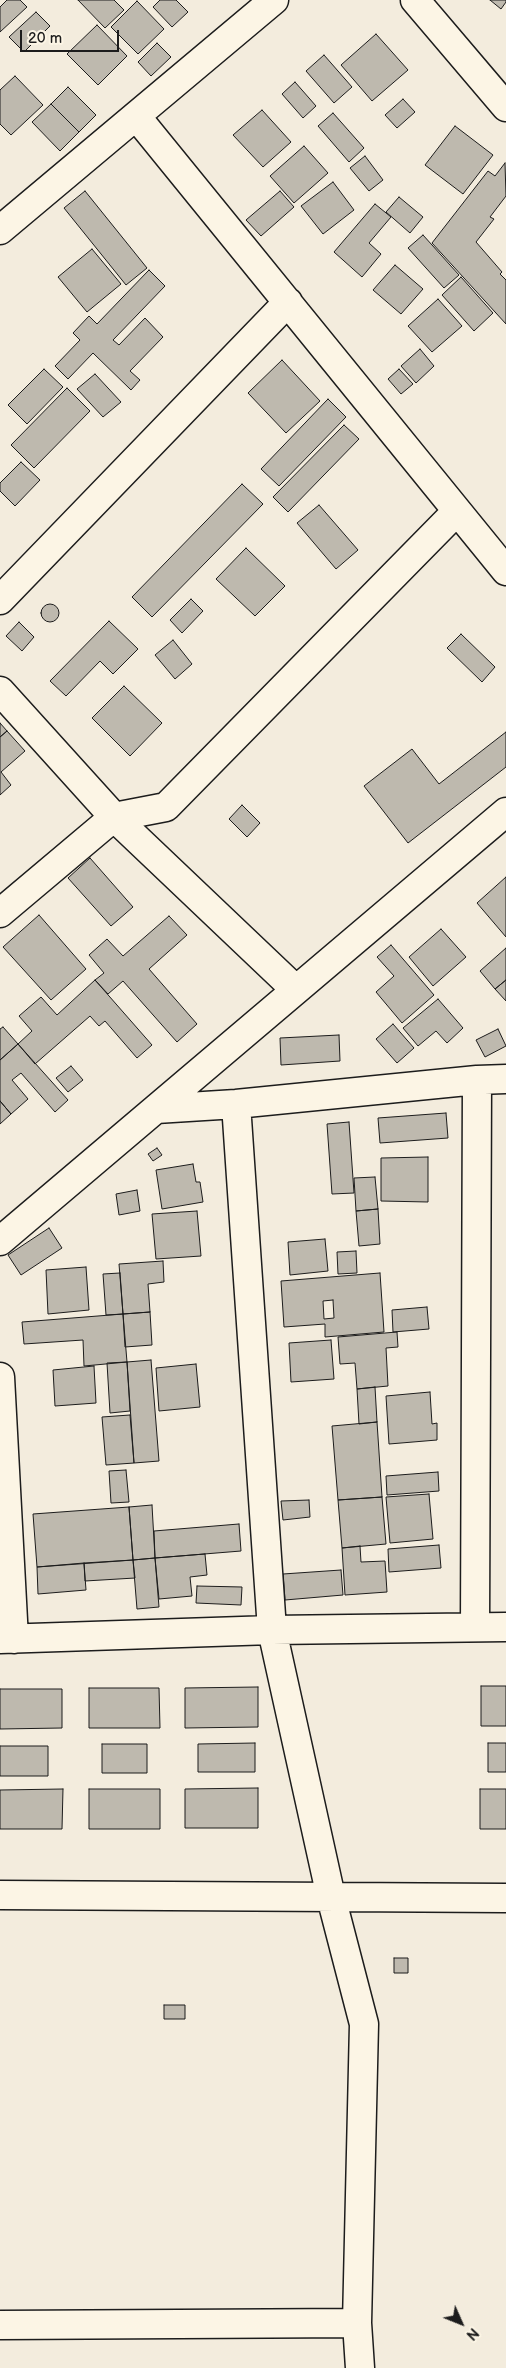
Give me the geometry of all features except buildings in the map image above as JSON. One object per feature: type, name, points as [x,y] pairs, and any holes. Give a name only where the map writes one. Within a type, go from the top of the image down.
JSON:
[{"type":"street","points":[[0,230],[274,0]]},
{"type":"street","points":[[415,0],[506,107]]},
{"type":"street","points":[[136,116],[506,571]]},
{"type":"street","points":[[0,600],[288,302]]},
{"type":"street","points":[[0,913],[114,816],[166,807],[458,511]]},
{"type":"street","points":[[0,691],[114,816],[296,990]]},
{"type":"street","points":[[0,1241],[505,816]]},
{"type":"street","points":[[156,1109],[236,1104],[477,1080],[506,1080]]},
{"type":"street","points":[[474,1627],[477,1080]]},
{"type":"street","points":[[236,1104],[272,1630],[331,1897],[364,2024],[357,2323],[360,2368]]},
{"type":"street","points":[[0,1377],[7,1639],[272,1630],[506,1627]]},
{"type":"street","points":[[0,1895],[506,1898]]},
{"type":"street","points":[[0,2325],[357,2323]]}]
